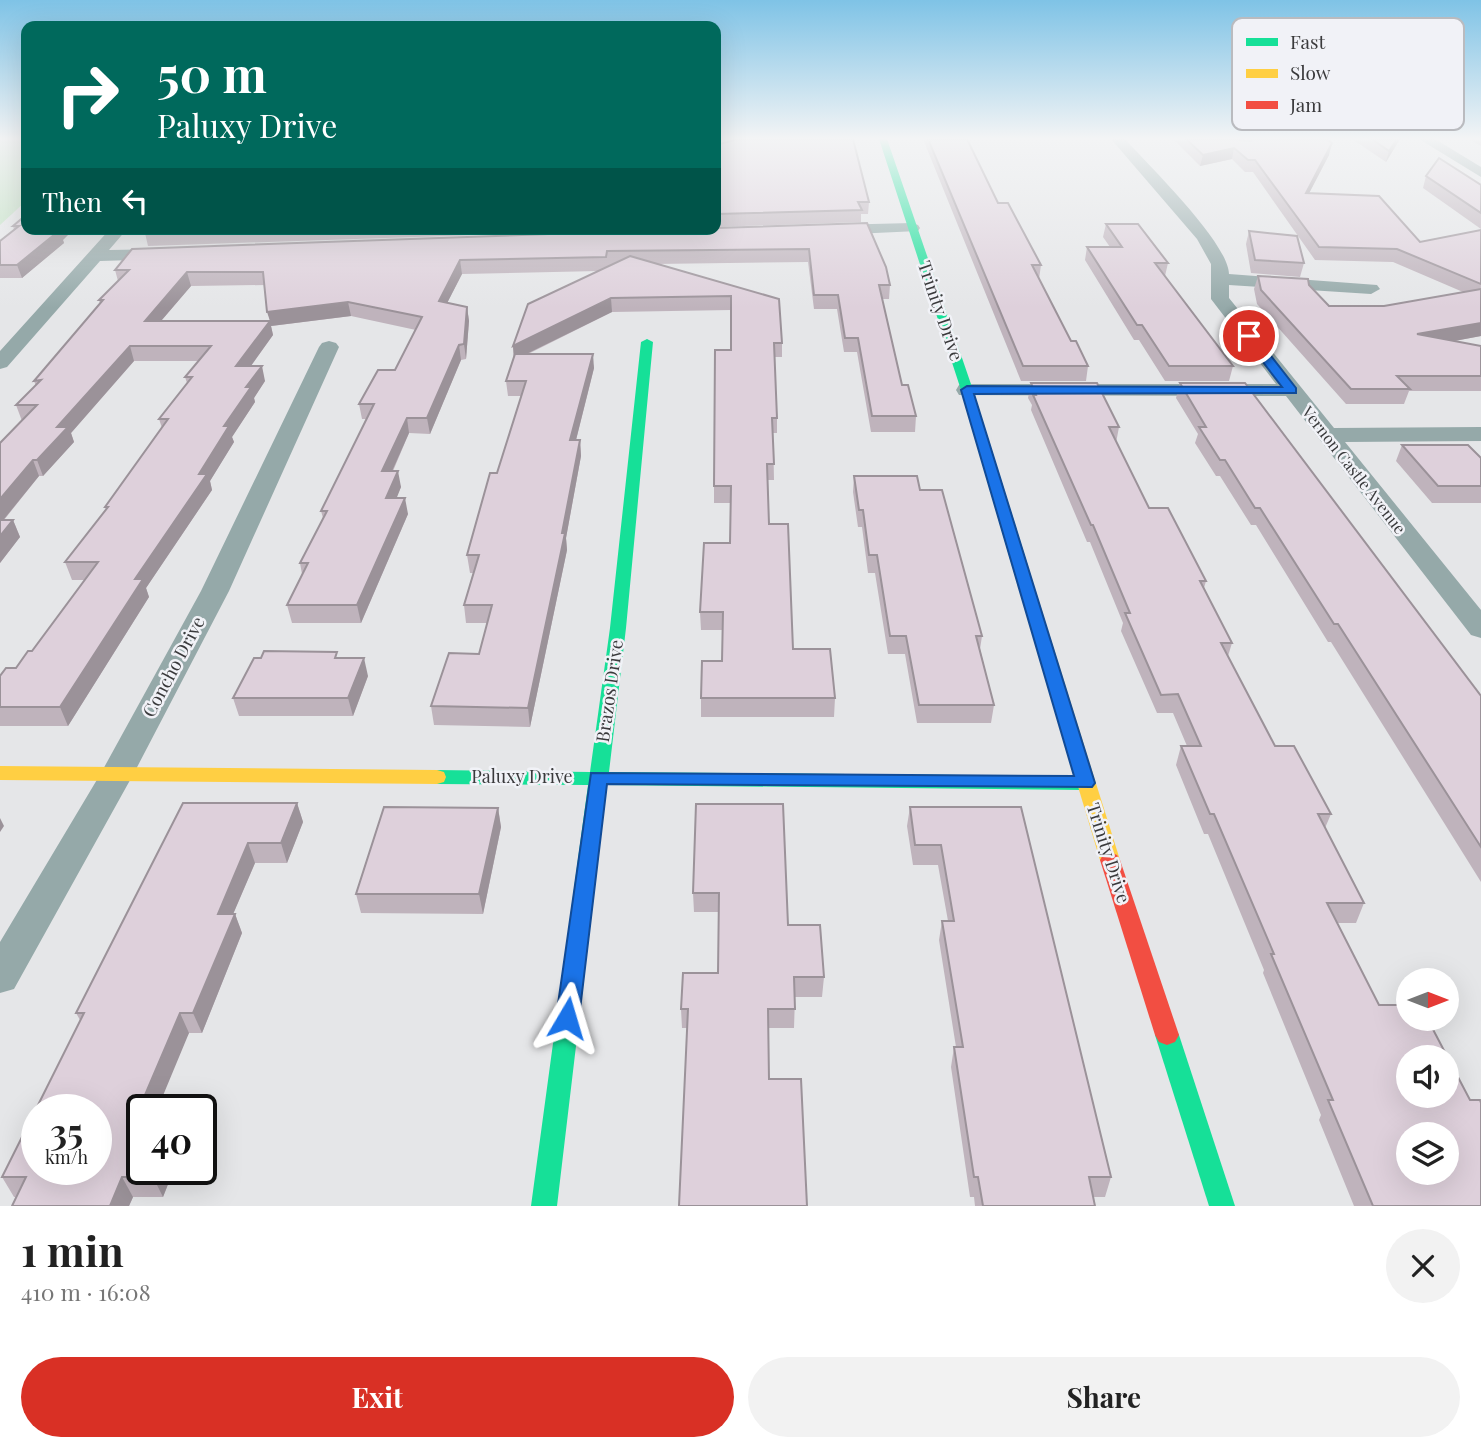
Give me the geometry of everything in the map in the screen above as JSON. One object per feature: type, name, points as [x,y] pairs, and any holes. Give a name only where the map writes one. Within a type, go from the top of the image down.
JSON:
[{"type":"street","name":"Trinity Drive","points":[[901,195],[967,390],[1085,783],[1222,1206]]},
{"type":"street","name":"Vernon Castle Avenue","points":[[1167,195],[1204,237],[1220,264],[1220,299],[1481,629]]},
{"type":"street","points":[[818,231],[912,228]]},
{"type":"street","points":[[0,363],[113,235]]},
{"type":"street","points":[[94,256],[177,253]]},
{"type":"street","points":[[1220,279],[1371,289]]},
{"type":"street","name":"Brazos Drive","points":[[544,1206],[618,628],[647,342]]},
{"type":"street","name":"Concho Drive","points":[[0,977],[117,774],[215,591],[329,347]]},
{"type":"street","points":[[967,390],[1291,390]]},
{"type":"street","points":[[1326,435],[1481,434]]},
{"type":"street","name":"Paluxy Drive","points":[[0,773],[1085,783]]},
{"type":"green space","points":[[0,195],[21,195],[21,206],[0,225]]},
{"type":"building","points":[[721,195],[867,195],[869,202],[858,202],[862,210],[721,214]]},
{"type":"building","points":[[952,195],[994,195],[998,203],[1008,203],[1041,265],[1032,265],[1071,341],[1076,341],[1088,366],[1023,366]]},
{"type":"building","points":[[1281,195],[1379,196],[1420,242],[1481,230],[1481,284],[1397,249],[1319,247]]},
{"type":"building","points":[[1455,195],[1481,195],[1481,213]]},
{"type":"building","points":[[21,219],[21,235],[54,235],[17,265],[0,265],[0,241],[19,226],[13,226]]},
{"type":"building","points":[[867,223],[886,267],[890,285],[879,285],[902,385],[908,385],[916,416],[872,416],[858,338],[845,338],[838,295],[814,295],[809,249],[607,251],[606,257],[460,260],[439,301],[467,307],[464,344],[459,345],[427,418],[407,418],[382,471],[398,471],[386,498],[405,498],[357,605],[287,605],[308,563],[300,563],[327,511],[321,511],[374,404],[359,404],[378,370],[395,370],[422,317],[348,302],[267,312],[263,272],[187,272],[145,321],[270,321],[236,366],[262,366],[246,387],[251,387],[224,426],[229,426],[199,474],[207,474],[135,579],[143,579],[60,707],[0,707],[0,676],[6,668],[16,668],[28,651],[32,651],[98,562],[65,562],[108,507],[105,507],[168,419],[159,419],[192,377],[185,377],[211,346],[130,346],[57,427],[68,427],[37,460],[33,460],[0,499],[0,443],[37,405],[16,405],[41,380],[34,381],[103,300],[99,300],[129,270],[115,270],[132,249],[520,235],[721,235],[721,228]]},
{"type":"building","points":[[1106,224],[1138,224],[1168,263],[1155,263],[1233,366],[1169,366],[1142,325],[1137,325],[1087,247],[1122,247]]},
{"type":"building","points":[[1249,231],[1297,236],[1304,263],[1255,260]]},
{"type":"building","points":[[630,256],[779,299],[782,343],[774,343],[777,418],[772,418],[774,464],[767,464],[769,524],[788,524],[793,649],[830,649],[835,698],[701,698],[702,661],[722,661],[723,612],[700,612],[704,543],[730,543],[731,486],[714,486],[715,350],[731,350],[731,296],[611,298],[513,346],[528,304]]},
{"type":"building","points":[[1258,276],[1308,279],[1309,285],[1329,306],[1384,306],[1481,289],[1481,323],[1417,334],[1481,346],[1481,376],[1397,376],[1410,389],[1351,389],[1261,290]]},
{"type":"building","points":[[515,354],[593,354],[570,440],[580,440],[562,533],[565,533],[528,708],[431,706],[449,653],[479,654],[492,605],[464,605],[479,555],[467,555],[490,473],[497,473],[526,381],[506,381]]},
{"type":"building","points":[[1031,383],[1097,383],[1119,427],[1109,427],[1149,508],[1168,508],[1206,581],[1200,581],[1232,643],[1221,643],[1275,746],[1294,746],[1331,814],[1318,814],[1364,903],[1327,903],[1379,1005],[1396,1005],[1396,1031],[1434,1031],[1441,1045],[1396,1045],[1396,1108],[1459,1108],[1459,1079],[1470,1100],[1480,1100],[1481,1206],[1373,1206],[1328,1100],[1333,1100],[1271,954],[1274,954],[1214,814],[1210,814],[1181,746],[1201,746],[1178,694],[1161,695],[1125,613],[1130,613],[1093,525],[1033,395],[1036,395]]},
{"type":"building","points":[[1180,383],[1245,383],[1481,696],[1481,847],[1260,508],[1255,508],[1225,460],[1220,460],[1199,427],[1206,427]]},
{"type":"building","points":[[1402,445],[1468,445],[1481,458],[1481,486],[1438,486]]},
{"type":"building","points":[[854,476],[917,476],[920,490],[942,490],[982,636],[976,636],[994,705],[919,705],[906,636],[890,636],[877,555],[869,555],[863,510],[859,510]]},
{"type":"building","points":[[0,520],[13,520],[0,536]]},
{"type":"building","points":[[264,651],[337,652],[335,658],[364,658],[348,698],[233,698],[254,658],[261,658]]},
{"type":"building","points":[[183,803],[297,803],[281,843],[248,843],[218,914],[235,914],[193,1013],[180,1013],[145,1094],[126,1094],[126,1177],[122,1177],[110,1206],[12,1206],[22,1185],[112,1185],[112,1094],[44,1094],[84,1013],[76,1013]]},
{"type":"building","points":[[696,804],[783,804],[788,925],[820,925],[824,977],[794,977],[795,1009],[768,1009],[769,1079],[801,1079],[807,1206],[679,1206],[688,1009],[681,1009],[683,973],[718,973],[719,893],[693,893]]},
{"type":"building","points":[[384,807],[498,808],[479,894],[356,894]]},
{"type":"building","points":[[910,807],[1021,807],[1111,1177],[1089,1177],[1095,1206],[983,1206],[978,1177],[974,1177],[954,1047],[963,1047],[942,921],[954,921],[941,845],[915,845]]},
{"type":"building","points":[[21,1139],[21,1177],[2,1177]]},
{"type":"traffic: fast","points":[[902,195],[967,390],[1020,566]]},
{"type":"traffic: fast","points":[[544,1206],[618,628],[647,342]]},
{"type":"traffic: fast","points":[[437,777],[1085,783]]},
{"type":"traffic: fast","points":[[1167,1035],[1222,1206]]},
{"type":"traffic: slow","points":[[1020,566],[1110,860]]},
{"type":"traffic: slow","points":[[0,773],[437,777]]},
{"type":"traffic: jam","points":[[1110,860],[1167,1035]]},
{"type":"route","points":[[567,1018],[598,777],[1085,783],[967,390],[1291,390],[1249,336]]}]
